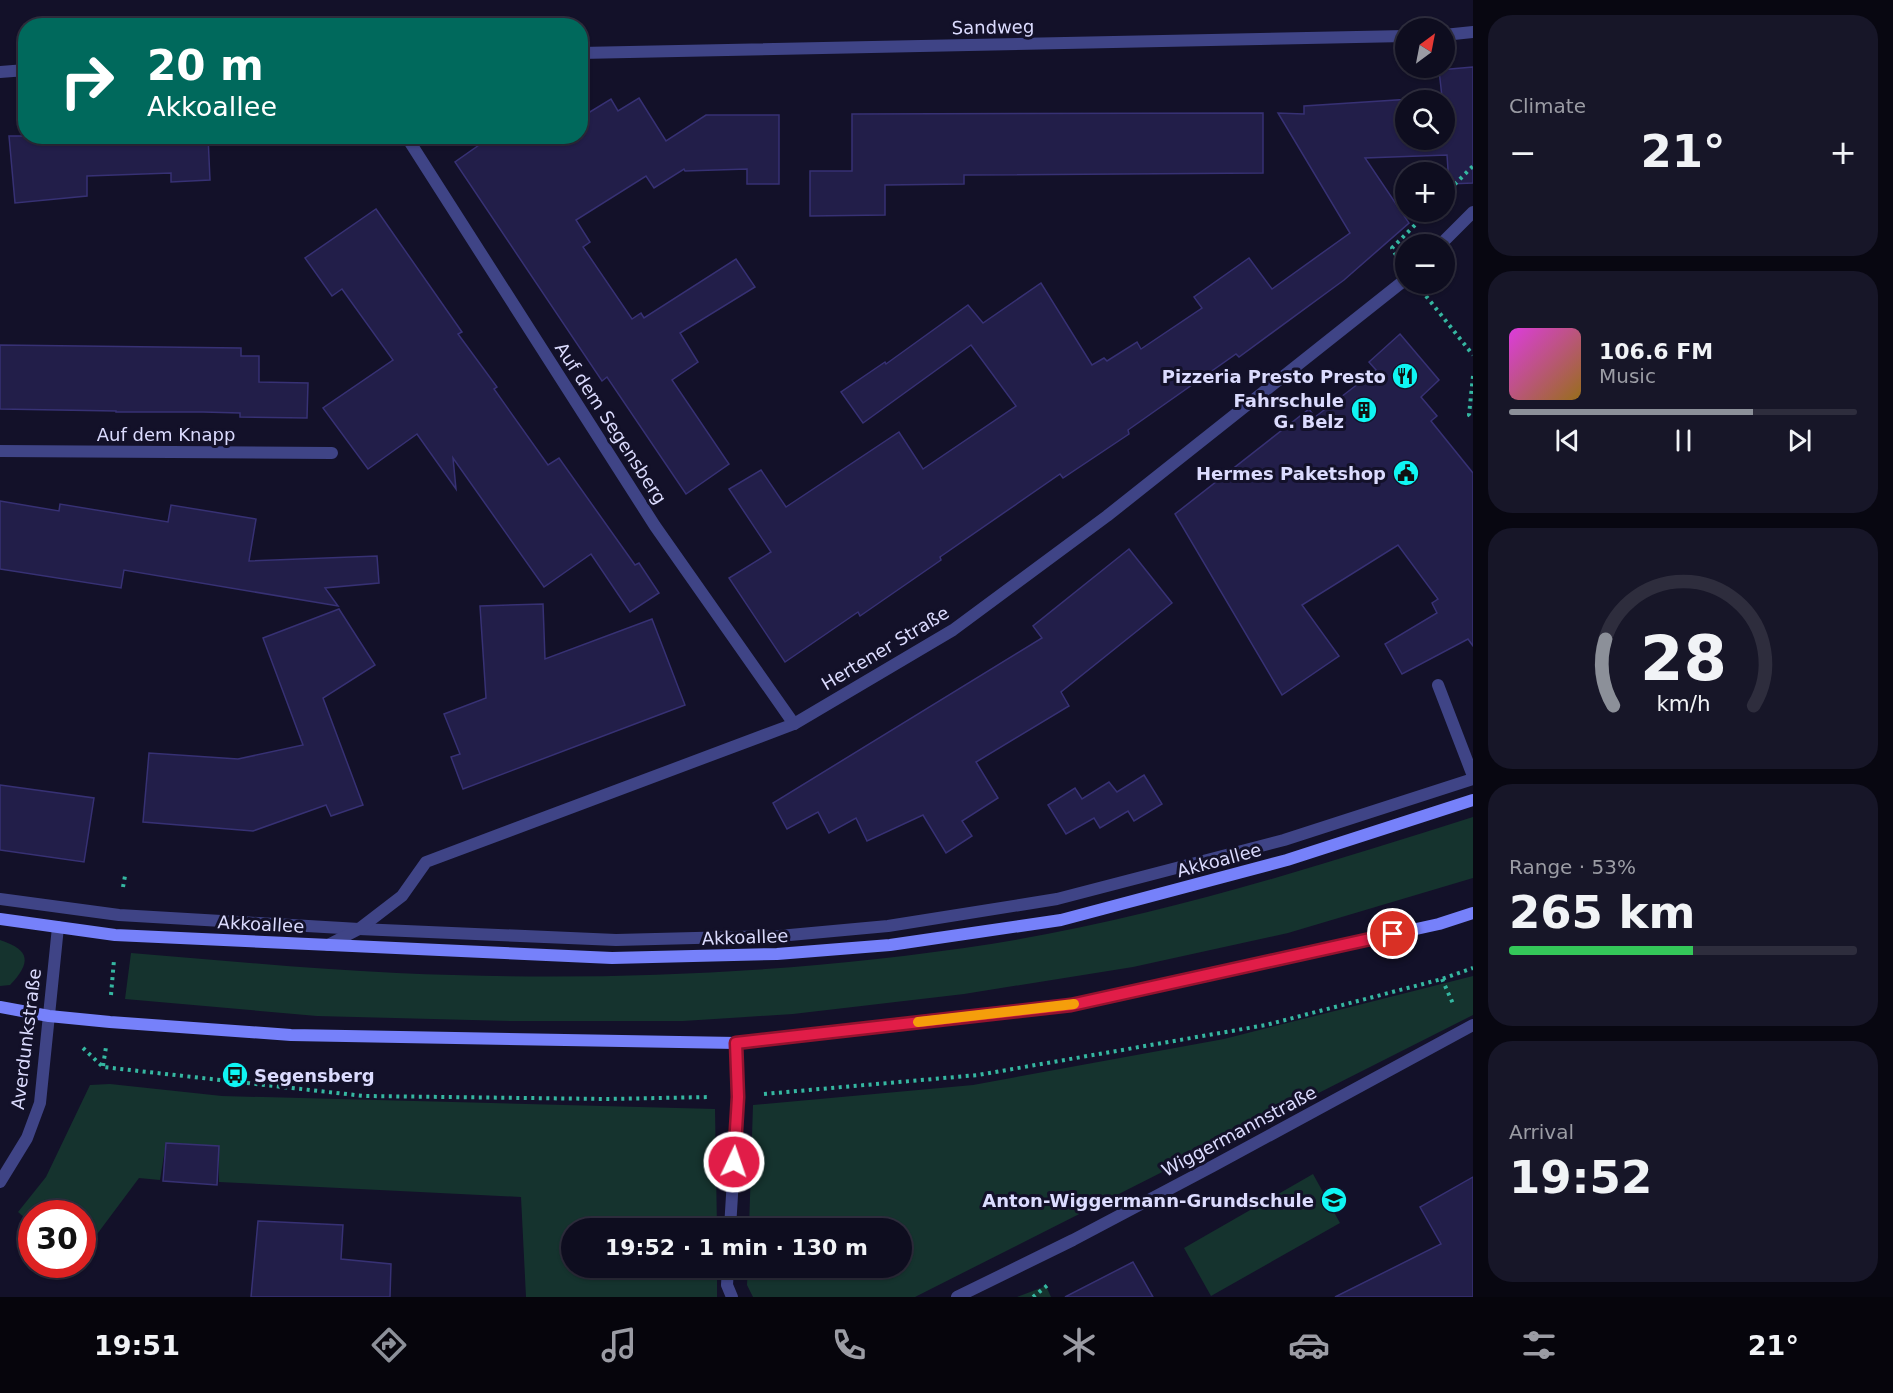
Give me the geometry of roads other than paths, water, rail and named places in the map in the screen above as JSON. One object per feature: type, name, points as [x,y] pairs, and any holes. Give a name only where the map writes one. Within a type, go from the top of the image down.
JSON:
[{"type":"main road","name":"Akkoallee","points":[[0,919],[115,935],[612,958],[777,954],[890,945],[1061,920],[1287,860],[1473,800]]},
{"type":"main road","points":[[0,1007],[49,1016],[110,1022],[291,1035],[736,1043],[1071,1005],[1439,924],[1473,913]]},
{"type":"street","points":[[1455,34],[1473,32]]},
{"type":"street","name":"Sandweg","points":[[588,53],[1395,36]]},
{"type":"street","points":[[0,72],[18,71]]},
{"type":"street","name":"Auf dem Segensberg","points":[[411,144],[655,526],[794,724]]},
{"type":"street","points":[[1451,234],[1473,212]]},
{"type":"street","name":"Hertener Straße","points":[[328,945],[359,929],[402,896],[426,862],[794,724],[952,630],[1107,516],[1395,288]]},
{"type":"street","name":"Auf dem Knapp","points":[[0,451],[332,453]]},
{"type":"street","points":[[0,899],[119,915],[359,929],[616,940],[779,936],[888,926],[1068,896],[1284,840],[1473,778],[1438,685]]},
{"type":"street","name":"Averdunkstraße","points":[[0,1182],[27,1138],[40,1102],[58,927]]},
{"type":"street","name":"Wiggermannstraße","points":[[957,1297],[1073,1240],[1473,1025]]},
{"type":"street","points":[[731,1218],[738,1097],[736,1043]]},
{"type":"street","points":[[728,1278],[732,1297]]},
{"type":"place","name":"Pizzeria Presto Presto","points":[[1405,376]]},
{"type":"place","name":"Fahrschule G. Belz","points":[[1364,410]]},
{"type":"place","name":"Hermes Paketshop","points":[[1406,473]]},
{"type":"place","name":"Segensberg","points":[[235,1075]]},
{"type":"place","name":"Anton-Wiggermann-Grundschule","points":[[1334,1200]]}]
